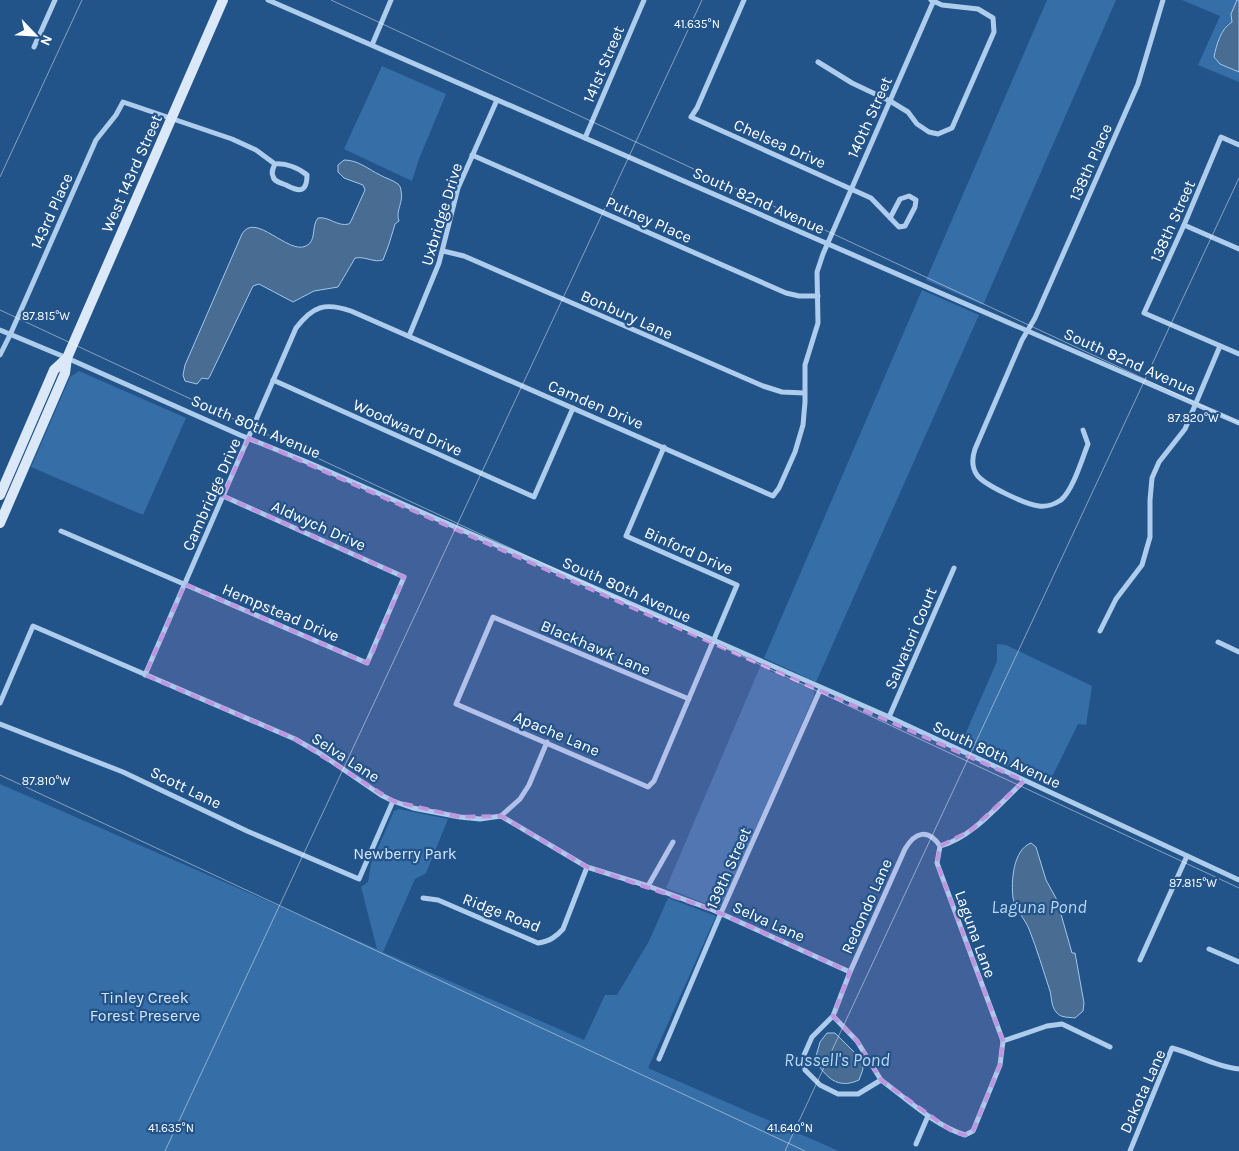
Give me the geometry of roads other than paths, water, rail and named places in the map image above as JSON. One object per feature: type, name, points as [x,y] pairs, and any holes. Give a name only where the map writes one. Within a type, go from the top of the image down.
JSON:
[{"type":"main road","name":"West 143rd Street","points":[[0,523],[65,373],[67,358],[223,0]]},
{"type":"main road","name":"West 143rd Street","points":[[0,495],[54,370],[67,358]]},
{"type":"street","points":[[34,47],[55,0]]},
{"type":"street","name":"South 82nd Avenue","points":[[268,0],[1239,423]]},
{"type":"street","points":[[372,45],[392,0]]},
{"type":"street","name":"141st Street","points":[[585,138],[644,0]]},
{"type":"street","name":"Chelsea Drive","points":[[744,0],[697,108],[691,117],[871,198],[890,218],[899,227],[905,226],[915,207],[916,200],[910,196],[900,199],[890,218]]},
{"type":"street","points":[[818,62],[852,83],[908,112],[917,124],[929,132],[938,134],[952,128],[994,32],[993,18],[978,9],[942,5],[933,0]]},
{"type":"street","name":"140th Street","points":[[827,243],[933,0]]},
{"type":"street","name":"138th Place","points":[[1083,430],[1088,444],[1070,488],[1061,500],[1050,505],[1034,505],[990,486],[977,475],[973,460],[975,449],[1022,340],[1138,84],[1163,0]]},
{"type":"street","name":"Uxbridge Drive","points":[[409,336],[434,280],[458,188],[497,100]]},
{"type":"street","name":"143rd Place","points":[[0,355],[96,140],[116,115],[122,102],[171,119]]},
{"type":"street","points":[[171,119],[232,139],[256,150],[275,164],[283,164],[302,171],[307,176],[307,183],[304,188],[295,190],[275,180],[272,177],[272,170],[275,164]]},
{"type":"street","name":"138th Street","points":[[1220,346],[1144,313],[1221,137],[1239,145]]},
{"type":"street","name":"Putney Place","points":[[472,154],[786,292],[799,296],[818,296]]},
{"type":"street","points":[[1184,225],[1239,249]]},
{"type":"street","points":[[804,393],[805,365],[818,323],[817,272],[827,243]]},
{"type":"street","name":"Bonbury Lane","points":[[443,251],[464,256],[762,386],[782,392],[804,393]]},
{"type":"street","name":"Cambridge Drive","points":[[145,675],[249,438],[272,380],[296,328],[305,316],[312,310],[321,307],[342,308],[409,336]]},
{"type":"street","name":"South 80th Avenue","points":[[0,330],[307,462],[889,717],[1239,880]]},
{"type":"street","name":"Camden Drive","points":[[409,336],[773,496],[779,488],[801,434],[804,414],[804,393]]},
{"type":"street","points":[[1100,631],[1116,599],[1142,566],[1150,537],[1152,478],[1159,462],[1185,429],[1220,346],[1239,354]]},
{"type":"street","name":"Woodward Drive","points":[[272,380],[534,497],[573,408]]},
{"type":"street","name":"Binford Drive","points":[[648,787],[654,780],[737,584],[626,536],[664,447]]},
{"type":"street","name":"Aldwych Drive","points":[[223,496],[404,577],[367,663]]},
{"type":"street","name":"Hempstead Drive","points":[[61,530],[367,663]]},
{"type":"street","name":"Salvatori Court","points":[[889,717],[954,568]]},
{"type":"street","name":"Blackhawk Lane","points":[[456,704],[493,617],[689,699]]},
{"type":"street","name":"Selva Lane","points":[[0,704],[33,626],[295,739],[393,801],[413,808],[460,818],[480,819],[501,816],[587,868],[648,886],[721,913],[850,972]]},
{"type":"street","points":[[1218,642],[1239,652]]},
{"type":"street","name":"139th Street","points":[[658,1059],[821,688]]},
{"type":"street","name":"Apache Lane","points":[[456,704],[648,787]]},
{"type":"street","name":"Scott Lane","points":[[0,724],[123,772],[181,798],[247,832],[359,879],[393,801]]},
{"type":"street","points":[[501,816],[520,799],[547,742]]},
{"type":"street","points":[[940,846],[953,842],[970,830],[1024,781]]},
{"type":"street","name":"Redondo Lane","points":[[881,1080],[858,1094],[838,1094],[820,1084],[806,1070],[804,1055],[812,1037],[833,1016],[850,972],[911,839],[918,834],[926,834],[934,837],[940,846]]},
{"type":"street","points":[[648,886],[673,842]]},
{"type":"street","name":"Laguna Lane","points":[[928,1116],[953,1132],[965,1136],[973,1131],[1000,1065],[1003,1042],[937,863],[940,846]]},
{"type":"street","points":[[1140,960],[1187,856]]},
{"type":"street","name":"Ridge Road","points":[[423,898],[438,900],[538,943],[549,941],[564,929],[587,868]]},
{"type":"street","points":[[1210,949],[1239,962]]},
{"type":"street","points":[[833,1016],[857,1041],[881,1080],[928,1116],[916,1144]]},
{"type":"street","points":[[1003,1042],[1047,1026],[1062,1024],[1110,1047]]},
{"type":"street","name":"Dakota Lane","points":[[1130,1151],[1172,1048],[1229,1068],[1239,1069]]},
{"type":"water","points":[[1237,0],[1239,0],[1239,72],[1220,64],[1214,57],[1222,33],[1232,22],[1231,14]]},
{"type":"water","points":[[344,160],[363,165],[398,184],[400,187],[402,195],[398,214],[399,221],[395,224],[383,260],[355,258],[338,287],[314,291],[293,302],[259,284],[253,286],[208,379],[202,378],[197,384],[185,381],[183,375],[185,365],[242,234],[248,228],[255,227],[290,245],[299,247],[306,246],[312,241],[318,218],[345,225],[349,224],[365,190],[363,185],[344,178],[338,172],[338,165]]},
{"type":"water","name":"Laguna Pond","points":[[1031,843],[1036,847],[1046,880],[1057,900],[1072,953],[1075,953],[1084,1003],[1083,1011],[1075,1018],[1061,1016],[1054,1008],[1032,937],[1013,898],[1014,867],[1020,852]]},
{"type":"water","name":"Russell's Pond","points":[[827,1033],[835,1033],[862,1060],[863,1069],[859,1080],[851,1083],[838,1083],[819,1066],[815,1060],[820,1042]]},
{"type":"park label","name":"Newberry Park","points":[[405,853]]},
{"type":"park label","name":"Tinley Creek Forest Preserve","points":[[145,1006]]}]
